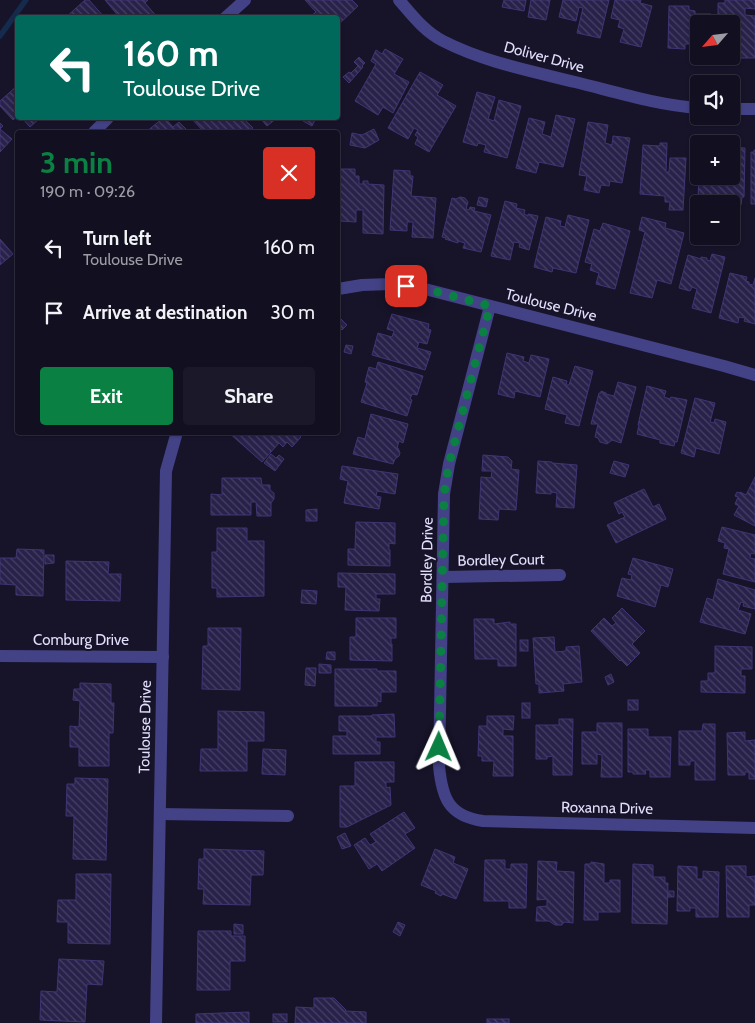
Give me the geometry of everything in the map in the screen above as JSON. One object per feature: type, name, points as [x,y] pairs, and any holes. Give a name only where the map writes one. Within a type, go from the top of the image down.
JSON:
[{"type":"street","points":[[228,15],[245,0]]},
{"type":"street","name":"Doliver Drive","points":[[398,0],[422,27],[443,41],[478,56],[635,97],[690,107]]},
{"type":"street","points":[[740,109],[755,109]]},
{"type":"street","points":[[96,130],[106,120]]},
{"type":"street","name":"Toulouse Drive","points":[[340,289],[362,285],[391,284],[422,288],[755,375]]},
{"type":"street","name":"Bordley Drive","points":[[459,814],[446,797],[441,784],[439,766],[444,494],[449,464],[490,306]]},
{"type":"street","name":"Toulouse Drive","points":[[156,1023],[166,472],[176,435]]},
{"type":"street","name":"Bordley Court","points":[[443,577],[560,575]]},
{"type":"street","name":"Comburg Drive","points":[[0,656],[163,657]]},
{"type":"street","points":[[160,814],[288,816]]},
{"type":"street","name":"Roxanna Drive","points":[[459,814],[469,819],[483,821],[755,828]]},
{"type":"building","points":[[85,0],[89,0],[102,15],[68,15]]},
{"type":"building","points":[[105,0],[148,0],[145,3],[155,15],[118,15]]},
{"type":"building","points":[[305,0],[352,0],[358,6],[340,23],[340,15],[312,15],[316,12]]},
{"type":"building","points":[[504,0],[526,0],[524,11],[502,7]]},
{"type":"building","points":[[531,0],[550,0],[546,20],[528,17]]},
{"type":"building","points":[[563,0],[609,0],[600,38],[577,33],[583,8],[579,7],[576,21],[559,17]]},
{"type":"building","points":[[615,0],[641,0],[640,3],[652,6],[641,47],[620,42],[624,29],[618,27],[620,20],[611,18]]},
{"type":"building","points":[[725,0],[755,0],[755,9],[745,8],[745,15],[755,16],[755,58],[740,58],[740,15],[718,15],[718,3],[725,3]]},
{"type":"building","points":[[669,6],[689,6],[689,10],[695,11],[695,14],[711,14],[690,15],[690,44],[685,44],[685,49],[668,48]]},
{"type":"building","points":[[385,49],[403,59],[394,74],[409,82],[393,113],[383,107],[378,115],[355,101],[376,64],[371,61],[376,50],[382,54]]},
{"type":"building","points":[[359,57],[365,63],[349,83],[343,77],[349,72],[351,73],[358,66],[354,62]]},
{"type":"building","points":[[420,72],[443,85],[437,95],[456,106],[429,152],[415,144],[418,137],[415,135],[418,130],[414,128],[408,139],[388,128]]},
{"type":"building","points":[[15,88],[15,118],[13,120],[0,106],[0,101]]},
{"type":"building","points":[[477,92],[495,97],[488,119],[494,121],[499,100],[521,106],[507,158],[484,152],[486,145],[478,143],[477,146],[463,142]]},
{"type":"building","points":[[556,115],[575,119],[563,167],[539,162],[536,173],[516,168],[529,118],[545,122],[542,134],[551,137]]},
{"type":"building","points":[[24,120],[38,120],[30,127]]},
{"type":"building","points":[[161,120],[167,120],[173,127],[179,122],[187,130],[148,130]]},
{"type":"building","points":[[193,120],[245,120],[253,128],[250,130],[202,130]]},
{"type":"building","points":[[262,120],[274,120],[267,126]]},
{"type":"building","points":[[304,120],[315,120],[312,126]]},
{"type":"building","points":[[588,122],[608,125],[605,143],[612,145],[613,136],[630,138],[622,183],[610,181],[609,186],[601,185],[599,193],[584,190],[587,176],[579,175]]},
{"type":"building","points":[[0,129],[12,139],[0,152]]},
{"type":"building","points":[[374,129],[379,140],[365,148],[350,145],[352,133],[362,135]]},
{"type":"building","points":[[660,143],[667,143],[666,172],[669,172],[670,158],[686,158],[683,210],[669,210],[670,202],[665,202],[665,196],[640,194],[643,145],[660,146]]},
{"type":"building","points":[[740,148],[745,148],[744,197],[742,197],[741,205],[740,195],[698,195],[699,185],[740,185]]},
{"type":"building","points":[[754,150],[755,204],[751,204],[751,152],[754,152]]},
{"type":"building","points":[[340,169],[355,169],[355,176],[359,176],[359,184],[363,184],[363,181],[368,181],[368,184],[384,185],[383,234],[363,233],[363,210],[356,210],[356,222],[340,221]]},
{"type":"building","points":[[394,170],[410,171],[410,176],[413,176],[411,196],[436,198],[433,238],[412,237],[413,222],[407,222],[407,231],[390,230]]},
{"type":"building","points":[[479,197],[488,199],[486,207],[477,205]]},
{"type":"building","points":[[452,198],[465,198],[468,202],[466,209],[469,210],[470,207],[475,208],[474,211],[491,215],[481,252],[463,248],[465,243],[458,241],[458,243],[442,237]]},
{"type":"building","points":[[505,201],[517,204],[516,208],[525,210],[524,214],[528,216],[528,214],[538,216],[529,250],[519,247],[520,243],[514,242],[510,260],[491,256]]},
{"type":"building","points":[[568,215],[589,220],[576,273],[553,268],[552,272],[534,267],[546,217],[561,221],[560,226],[565,227]]},
{"type":"building","points":[[642,217],[666,223],[665,228],[684,233],[671,284],[657,280],[652,298],[630,293],[645,232],[639,230]]},
{"type":"building","points":[[603,223],[630,231],[615,289],[596,284],[599,273],[590,270],[592,264],[585,262],[594,229],[600,231]]},
{"type":"building","points":[[0,239],[13,254],[0,265]]},
{"type":"building","points":[[712,254],[725,257],[711,313],[692,308],[697,289],[692,287],[690,291],[679,288],[688,255],[701,259],[701,257],[707,258],[710,261]]},
{"type":"building","points":[[730,273],[747,277],[746,281],[753,285],[755,278],[755,324],[744,321],[745,318],[739,317],[738,323],[719,318]]},
{"type":"building","points":[[392,314],[429,324],[428,329],[431,330],[427,344],[419,342],[417,348],[431,352],[425,370],[372,355],[378,333],[392,337],[394,331],[387,329]]},
{"type":"building","points":[[340,318],[347,325],[342,330],[340,328]]},
{"type":"building","points":[[346,345],[353,346],[351,354],[344,352]]},
{"type":"building","points":[[507,353],[524,357],[523,361],[529,363],[531,355],[549,359],[540,397],[515,391],[514,398],[498,394]]},
{"type":"building","points":[[378,362],[423,376],[417,395],[412,394],[410,399],[412,400],[407,416],[361,402],[367,383],[365,382],[369,367],[376,369]]},
{"type":"building","points":[[575,366],[593,371],[579,426],[565,423],[567,415],[545,409],[553,377],[567,381],[566,385],[569,385]]},
{"type":"building","points":[[618,382],[636,387],[621,443],[612,440],[607,444],[600,442],[595,437],[598,424],[591,424],[599,393],[601,391],[614,396]]},
{"type":"building","points":[[647,386],[666,391],[664,397],[687,400],[677,442],[675,442],[674,446],[637,434]]},
{"type":"building","points":[[695,398],[715,403],[710,422],[714,423],[715,419],[726,422],[719,454],[696,448],[694,457],[681,453]]},
{"type":"building","points":[[371,414],[408,424],[403,443],[399,441],[397,448],[400,453],[399,456],[393,464],[353,454],[358,437],[365,439]]},
{"type":"building","points":[[231,435],[299,435],[301,437],[292,447],[287,442],[283,447],[279,443],[262,462]]},
{"type":"building","points":[[271,454],[276,458],[279,455],[284,459],[275,471],[264,463]]},
{"type":"building","points":[[483,455],[508,457],[512,461],[511,469],[519,470],[516,510],[499,509],[498,520],[479,519],[481,477],[491,478],[492,471],[482,471]]},
{"type":"building","points":[[538,461],[577,465],[574,508],[556,507],[557,493],[536,493]]},
{"type":"building","points":[[614,461],[629,465],[625,477],[610,473]]},
{"type":"building","points":[[342,466],[398,474],[395,494],[377,491],[376,496],[381,497],[379,509],[344,503],[348,481],[340,479]]},
{"type":"building","points":[[755,477],[755,526],[734,515],[739,506],[735,504],[738,497],[735,496],[737,492],[746,495]]},
{"type":"building","points":[[222,478],[261,478],[262,485],[270,485],[270,490],[274,493],[274,499],[271,503],[271,516],[257,516],[256,502],[251,502],[251,515],[211,515],[211,494],[222,495]]},
{"type":"building","points":[[644,489],[653,507],[659,504],[666,519],[616,543],[607,525],[625,517],[622,512],[619,514],[614,503]]},
{"type":"building","points":[[317,509],[317,521],[306,521],[306,510]]},
{"type":"building","points":[[356,522],[395,523],[395,544],[389,543],[390,566],[348,565],[348,549],[355,549]]},
{"type":"building","points":[[722,527],[755,535],[755,554],[751,553],[750,558],[755,559],[755,582],[723,574],[729,549],[724,548],[725,543],[718,541]]},
{"type":"building","points":[[217,528],[247,528],[247,541],[264,541],[264,596],[217,597],[217,588],[212,588],[212,552],[217,552]]},
{"type":"building","points":[[17,549],[44,550],[43,596],[16,595],[16,585],[0,584],[0,558],[16,558]]},
{"type":"building","points":[[45,555],[54,555],[54,563],[45,564]]},
{"type":"building","points":[[633,558],[673,569],[668,587],[661,585],[655,607],[617,596],[622,578],[631,580],[632,575],[628,574]]},
{"type":"building","points":[[66,561],[109,562],[108,574],[121,574],[120,601],[66,600]]},
{"type":"building","points":[[338,573],[395,574],[395,594],[376,594],[376,599],[380,599],[379,611],[345,610],[346,587],[338,587]]},
{"type":"building","points":[[718,579],[755,590],[755,609],[743,606],[744,603],[741,602],[738,610],[751,614],[745,634],[700,622],[707,598],[713,600]]},
{"type":"building","points":[[302,590],[317,591],[316,604],[301,603]]},
{"type":"building","points":[[622,608],[645,631],[632,644],[640,653],[627,666],[591,631],[604,618],[612,626],[616,623],[612,618]]},
{"type":"building","points":[[356,618],[396,618],[396,638],[391,638],[392,661],[350,660],[350,637],[356,637]]},
{"type":"building","points":[[474,619],[494,619],[494,624],[510,622],[510,624],[516,624],[516,666],[498,666],[498,659],[475,659]]},
{"type":"building","points":[[208,628],[241,628],[240,690],[202,689],[203,646],[208,646]]},
{"type":"building","points":[[554,637],[555,652],[566,651],[566,647],[579,646],[582,682],[563,684],[564,691],[539,693],[539,684],[536,684],[533,638]]},
{"type":"building","points":[[520,640],[528,640],[528,651],[520,651]]},
{"type":"building","points":[[715,646],[752,647],[752,669],[741,669],[741,676],[745,676],[745,693],[701,692],[701,681],[708,681],[708,673],[715,673]]},
{"type":"building","points":[[327,652],[335,652],[335,660],[326,659]]},
{"type":"building","points":[[319,664],[331,665],[331,673],[319,673]]},
{"type":"building","points":[[306,668],[316,668],[315,686],[305,685]]},
{"type":"building","points":[[335,669],[396,671],[396,692],[381,692],[381,702],[377,701],[377,706],[335,706]]},
{"type":"building","points":[[611,674],[614,682],[608,685],[605,677]]},
{"type":"building","points":[[80,683],[111,684],[111,703],[114,703],[113,733],[109,733],[109,766],[79,766],[79,747],[70,747],[70,726],[79,727],[80,701],[73,700],[74,689],[80,689]]},
{"type":"building","points":[[628,700],[638,700],[638,710],[628,710]]},
{"type":"building","points":[[522,703],[530,703],[530,718],[522,718]]},
{"type":"building","points":[[218,711],[264,712],[264,741],[247,741],[247,771],[200,771],[201,749],[218,749]]},
{"type":"building","points":[[394,714],[395,737],[376,737],[376,742],[380,742],[380,754],[333,754],[333,736],[347,736],[347,731],[339,731],[339,716]]},
{"type":"building","points":[[487,716],[514,716],[513,730],[503,729],[503,736],[513,736],[513,776],[493,776],[494,761],[482,761],[482,756],[478,756],[479,726],[487,726]]},
{"type":"building","points":[[559,719],[573,719],[572,775],[553,775],[553,756],[547,757],[547,759],[536,759],[536,725],[559,725]]},
{"type":"building","points":[[597,723],[622,723],[622,777],[601,777],[602,755],[597,754],[597,764],[582,764],[582,732],[597,732]]},
{"type":"building","points":[[703,724],[715,724],[715,780],[695,780],[695,761],[690,761],[690,765],[679,765],[679,731],[702,731]]},
{"type":"building","points":[[628,729],[648,729],[648,737],[671,737],[670,777],[650,777],[650,770],[645,770],[646,774],[628,772]]},
{"type":"building","points":[[745,732],[745,741],[755,740],[755,779],[749,779],[749,772],[745,772],[745,775],[728,775],[727,733]]},
{"type":"building","points":[[263,749],[286,750],[285,775],[262,774]]},
{"type":"building","points":[[355,762],[394,762],[394,782],[386,782],[386,788],[390,787],[391,805],[347,827],[340,827],[340,786],[355,786]]},
{"type":"building","points":[[75,778],[108,779],[106,860],[73,859],[74,816],[66,816],[67,784],[75,784]]},
{"type":"building","points":[[404,812],[415,828],[405,834],[415,848],[382,871],[377,864],[369,869],[354,845],[365,838],[370,845],[376,842],[370,834]]},
{"type":"building","points":[[345,833],[351,846],[342,849],[337,837]]},
{"type":"building","points":[[204,849],[264,851],[263,875],[251,875],[250,905],[203,904],[204,889],[198,889],[199,859],[204,859]]},
{"type":"building","points":[[435,849],[455,857],[453,863],[468,869],[456,899],[442,894],[441,896],[435,893],[436,891],[421,885]]},
{"type":"building","points":[[485,860],[505,860],[505,869],[511,869],[511,864],[527,864],[526,908],[509,908],[509,901],[484,901]]},
{"type":"building","points":[[538,861],[557,862],[556,871],[574,872],[573,923],[564,922],[562,925],[555,925],[549,921],[536,921],[537,907],[547,906],[547,899],[537,900]]},
{"type":"building","points":[[591,862],[604,864],[604,883],[610,883],[610,880],[620,880],[620,912],[598,912],[598,920],[584,920],[585,864],[591,864]]},
{"type":"building","points":[[633,864],[653,865],[653,877],[665,877],[665,883],[668,883],[667,924],[632,923]]},
{"type":"building","points":[[678,866],[697,867],[697,879],[703,879],[703,871],[719,872],[718,917],[696,917],[696,908],[690,908],[690,911],[677,911]]},
{"type":"building","points":[[726,866],[746,866],[746,877],[755,876],[755,905],[749,905],[749,917],[727,917]]},
{"type":"building","points":[[76,874],[111,874],[110,944],[68,943],[68,922],[57,922],[58,900],[76,900]]},
{"type":"building","points":[[669,891],[674,891],[674,897],[668,897]]},
{"type":"building","points":[[398,922],[405,925],[400,936],[393,932]]},
{"type":"building","points":[[234,924],[243,925],[243,934],[234,934]]},
{"type":"building","points":[[198,931],[231,931],[231,936],[245,936],[245,961],[230,961],[230,990],[197,990]]},
{"type":"building","points":[[59,959],[104,961],[102,985],[87,984],[85,1022],[40,1020],[41,991],[57,992]]},
{"type":"building","points":[[314,998],[334,998],[345,1011],[366,1012],[366,1023],[295,1023],[296,1007],[314,1008]]},
{"type":"building","points":[[249,1012],[249,1023],[196,1023],[196,1014]]},
{"type":"building","points":[[273,1014],[287,1014],[287,1022],[273,1022]]},
{"type":"building","points":[[487,1019],[509,1019],[509,1023],[487,1023]]},
{"type":"waterway","points":[[15,15],[26,0]]},
{"type":"waterway","points":[[0,36],[15,15]]},
{"type":"route","points":[[406,286],[422,288],[490,306],[449,464],[444,494],[439,747]]}]
